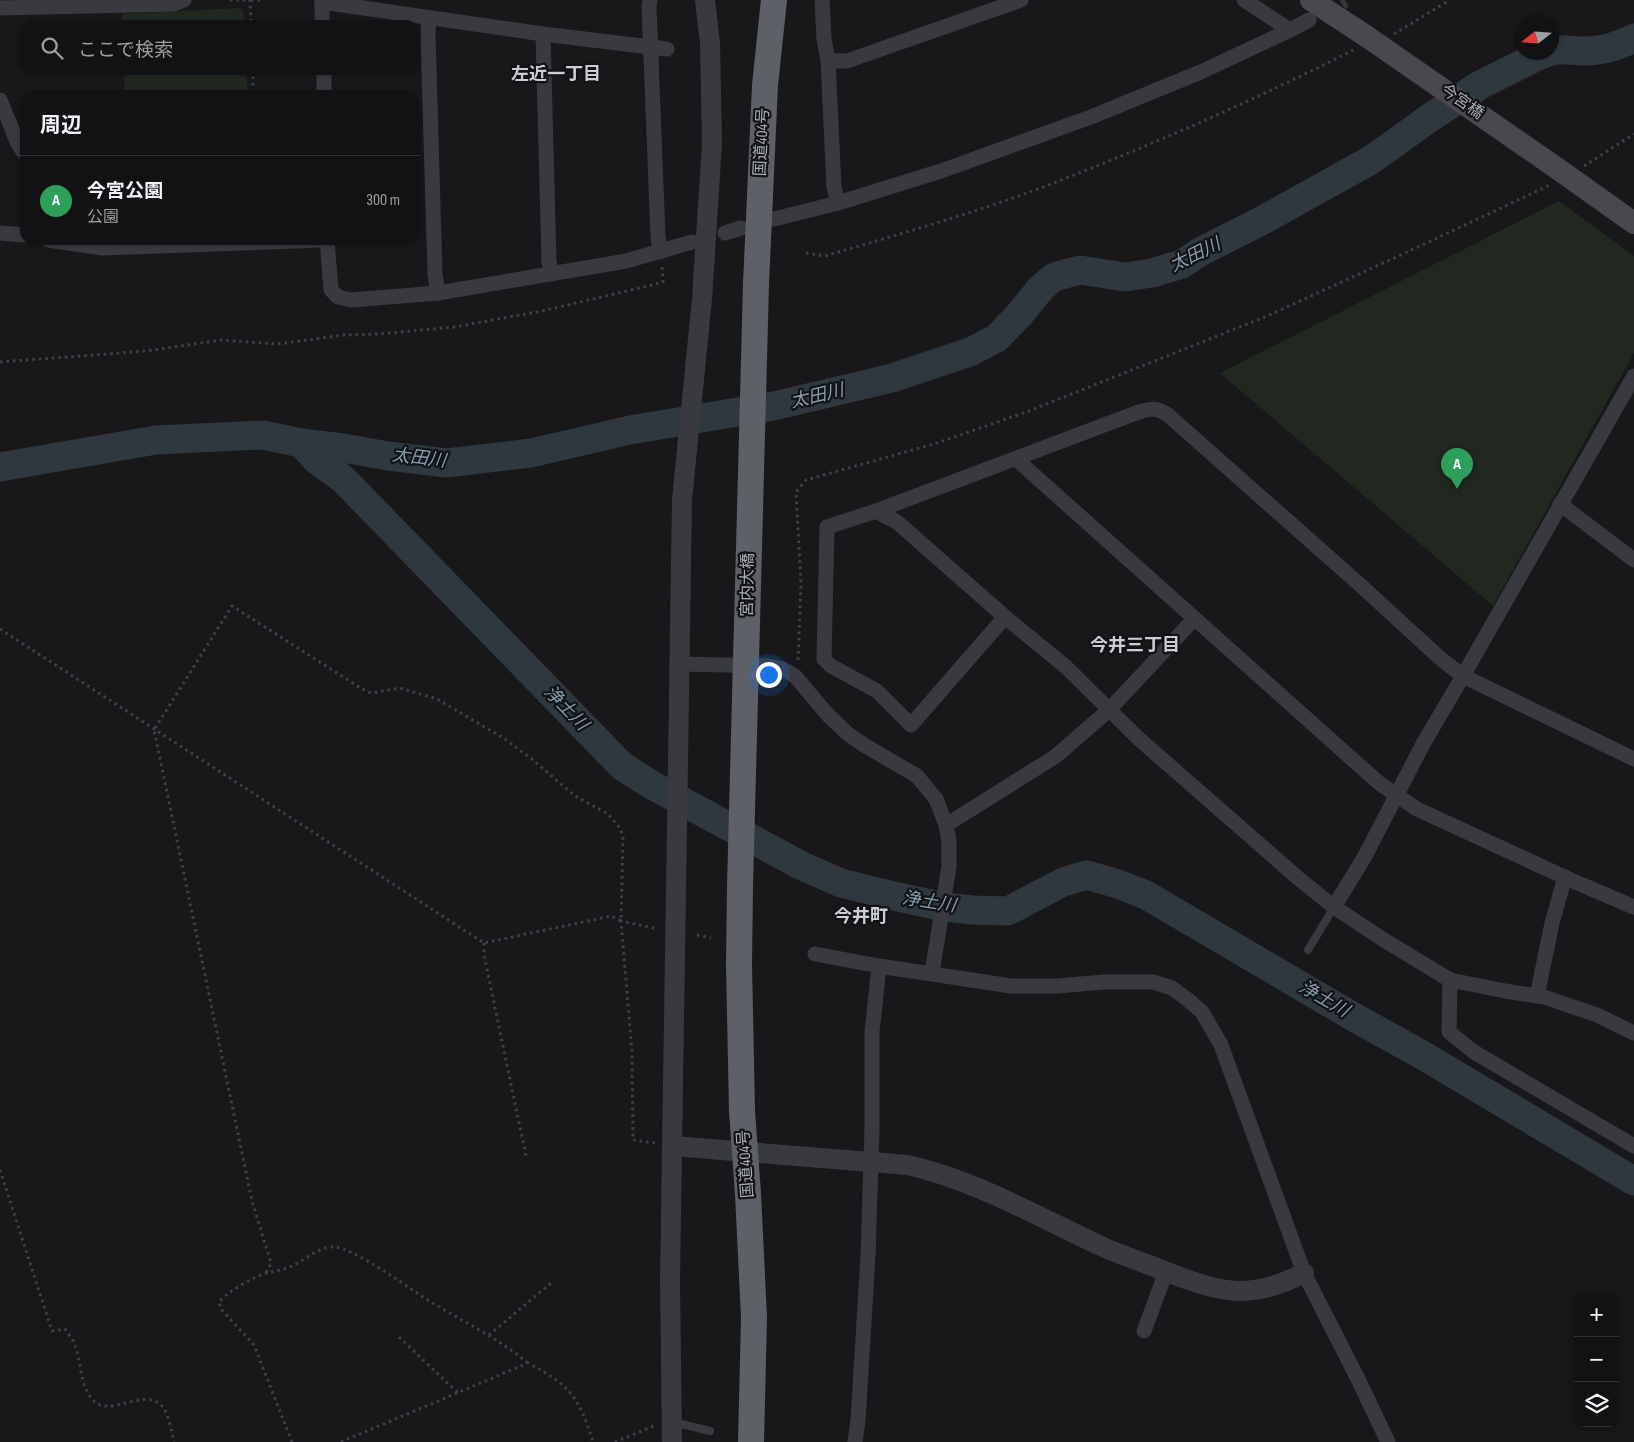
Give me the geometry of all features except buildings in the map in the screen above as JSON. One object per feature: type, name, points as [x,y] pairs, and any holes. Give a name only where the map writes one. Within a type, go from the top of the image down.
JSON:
[{"type":"highway","name":"国道404号","points":[[756,284],[765,85],[774,0]]},
{"type":"highway","name":"宮内大橋","points":[[740,886],[756,284]]},
{"type":"highway","name":"国道404号","points":[[740,886],[739,964],[742,1111],[754,1317],[751,1442]]},
{"type":"main road","name":"今宮橋","points":[[1310,10],[1563,173],[1634,223]]},
{"type":"street","points":[[0,8],[174,4],[184,0]]},
{"type":"street","points":[[650,0],[650,46],[660,252]]},
{"type":"street","points":[[672,1442],[670,1280],[682,500],[702,299],[712,143],[710,43],[705,0]]},
{"type":"street","points":[[822,0],[824,39],[828,61],[834,187],[838,203]]},
{"type":"street","points":[[828,61],[847,61],[1020,0]]},
{"type":"street","points":[[1244,0],[1290,30]]},
{"type":"street","points":[[322,20],[322,1],[543,34],[667,49]]},
{"type":"street","points":[[774,218],[838,203],[941,171],[1091,117],[1204,71],[1290,30],[1310,10]]},
{"type":"street","points":[[429,18],[428,45],[438,294]]},
{"type":"street","points":[[543,34],[549,252],[552,274]]},
{"type":"street","points":[[324,75],[324,90]]},
{"type":"street","points":[[0,100],[18,126],[18,144],[20,147]]},
{"type":"street","points":[[725,233],[741,228]]},
{"type":"street","points":[[0,233],[20,235]]},
{"type":"street","points":[[326,245],[331,290],[338,297],[351,300],[438,294],[626,261],[692,242]]},
{"type":"street","points":[[82,245],[103,248],[157,245]]},
{"type":"street","points":[[1334,907],[1365,856],[1423,744],[1560,504],[1630,394],[1634,376]]},
{"type":"street","points":[[1005,617],[911,725],[877,691],[831,666],[824,659],[827,527],[876,511],[1016,459],[1079,433],[1136,413],[1158,409],[1168,415],[1441,659],[1463,676],[1634,759]]},
{"type":"street","points":[[1016,459],[1395,796],[1417,809],[1634,907]]},
{"type":"street","points":[[1560,504],[1634,560]]},
{"type":"street","points":[[876,511],[897,522],[1064,666],[1139,739],[1290,872],[1334,907],[1450,980],[1537,996],[1597,1015],[1634,1033]]},
{"type":"street","points":[[946,825],[1056,756],[1109,710],[1194,619]]},
{"type":"street","points":[[679,664],[770,666],[783,669],[796,676],[827,714],[848,734],[917,776],[936,799],[946,825],[949,840],[949,866],[932,973]]},
{"type":"street","points":[[1537,996],[1552,923],[1565,877]]},
{"type":"street","points":[[815,954],[879,966],[1011,986],[1153,982],[1172,988],[1187,999],[1202,1012],[1221,1045],[1304,1273],[1388,1442]]},
{"type":"street","points":[[855,1442],[864,1334],[871,1162],[872,1032],[879,966]]},
{"type":"street","points":[[1450,980],[1449,1032],[1474,1052],[1634,1146]]},
{"type":"street","points":[[673,1146],[871,1162],[934,1171],[975,1186],[1104,1248],[1166,1272],[1215,1287],[1237,1291],[1268,1288],[1304,1273]]},
{"type":"street","points":[[1144,1331],[1166,1272]]},
{"type":"lane","points":[[1308,950],[1334,907]]},
{"type":"lane","points":[[672,1422],[710,1431]]},
{"type":"path","points":[[230,0],[261,0]]},
{"type":"path","points":[[250,0],[251,20]]},
{"type":"path","points":[[1389,36],[1450,0]]},
{"type":"path","points":[[806,253],[825,256],[1037,189],[1178,131],[1362,42]]},
{"type":"path","points":[[253,75],[253,90]]},
{"type":"path","points":[[796,676],[801,584],[796,492],[806,480],[937,443],[1038,408],[1265,317],[1416,248],[1612,150],[1634,134]]},
{"type":"path","points":[[0,362],[146,351],[222,340],[277,344],[344,335],[454,327],[542,311],[663,282],[660,252]]},
{"type":"path","points":[[266,1273],[271,1263],[252,1201],[154,730],[232,606],[362,689],[371,693],[400,688],[437,699],[505,738],[575,796],[608,814],[620,828],[623,838],[621,921],[632,1052],[633,1140],[673,1146]]},
{"type":"path","points":[[0,629],[484,943],[611,916],[621,921],[662,930]]},
{"type":"path","points":[[696,935],[711,938]]},
{"type":"path","points":[[484,943],[484,955],[526,1156]]},
{"type":"path","points":[[0,1170],[52,1331],[65,1329],[75,1343],[84,1380],[92,1399],[103,1406],[152,1400],[162,1406],[174,1442]]},
{"type":"path","points":[[292,1442],[254,1346],[220,1306],[219,1302],[223,1297],[266,1273],[288,1268],[323,1250],[332,1248],[344,1249],[354,1254],[515,1352],[528,1363],[558,1381],[578,1405],[593,1442]]},
{"type":"path","points":[[488,1336],[551,1283]]},
{"type":"path","points":[[399,1337],[458,1393]]},
{"type":"path","points":[[342,1442],[528,1363]]},
{"type":"path","points":[[615,1442],[663,1422],[672,1422]]},
{"type":"shaded area","points":[[240,8],[244,14],[244,20],[122,20],[122,14]]},
{"type":"shaded area","points":[[124,75],[246,75],[248,90],[125,90]]},
{"type":"shaded area","points":[[1559,201],[1634,256],[1634,353],[1493,606],[1220,373]]},
{"type":"waterway","name":"太田川","points":[[1559,50],[1597,50],[1616,46],[1634,38]]},
{"type":"waterway","name":"太田川","points":[[0,467],[156,440],[263,435],[301,443],[447,463],[531,453],[630,430],[774,406],[892,378],[970,352],[997,338],[1041,288],[1054,277],[1080,270],[1125,277],[1152,273],[1182,264],[1200,252],[1263,220],[1371,160],[1480,85],[1530,60]]},
{"type":"waterway","name":"浄土川","points":[[301,443],[318,461],[343,479],[622,766],[650,784],[802,866],[841,883],[894,896],[944,907],[1008,911],[1063,882],[1087,875],[1146,895],[1424,1056],[1634,1181]]},
{"type":"tunnel","points":[[1321,14],[1345,0]]},
{"type":"place","name":"今宮公園","points":[[1457,489]]},
{"type":"district","name":"左近一丁目","points":[[556,74]]},
{"type":"district","name":"今井三丁目","points":[[1135,645]]},
{"type":"district","name":"今井町","points":[[861,916]]}]
